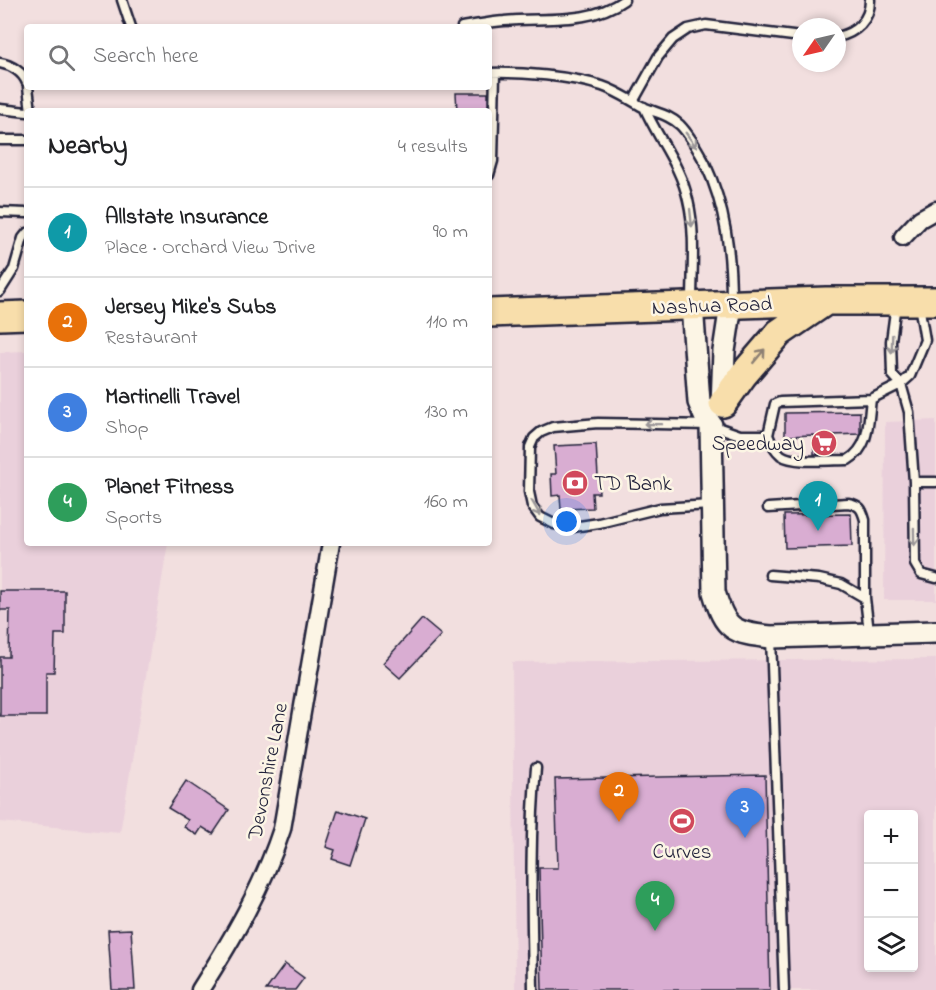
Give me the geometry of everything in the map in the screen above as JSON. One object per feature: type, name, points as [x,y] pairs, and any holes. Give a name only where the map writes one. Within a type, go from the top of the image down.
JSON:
[{"type":"main road","name":"Nashua Road","points":[[492,313],[826,301],[917,301]]},
{"type":"main road","points":[[717,414],[743,375],[779,333],[826,301]]},
{"type":"main road","points":[[0,316],[24,315]]},
{"type":"street","points":[[903,237],[920,219],[936,210]]},
{"type":"street","points":[[692,305],[699,402],[705,416],[717,414]]},
{"type":"street","points":[[731,305],[723,351],[711,505],[714,592],[720,612],[731,627],[745,634],[771,637],[936,632]]},
{"type":"street","name":"Devonshire Lane","points":[[200,990],[249,909],[267,872],[282,829],[330,546]]},
{"type":"lane","points":[[122,0],[130,24]]},
{"type":"lane","points":[[484,24],[585,17],[601,12],[624,0]]},
{"type":"lane","points":[[846,34],[861,27],[870,10],[870,0]]},
{"type":"lane","points":[[634,100],[658,57],[673,39],[688,29],[706,25],[792,36]]},
{"type":"lane","points":[[0,63],[10,65],[24,76]]},
{"type":"lane","points":[[492,164],[492,73],[544,75],[602,86],[644,107],[663,113],[680,126],[698,150],[714,183],[723,213],[728,243],[731,305]]},
{"type":"lane","points":[[28,90],[29,108]]},
{"type":"lane","points":[[644,107],[652,126],[679,173],[688,198],[692,221],[692,305]]},
{"type":"lane","points":[[1,111],[24,111]]},
{"type":"lane","points":[[0,140],[24,140]]},
{"type":"lane","points":[[0,212],[24,213]]},
{"type":"lane","points":[[0,291],[14,269],[24,237]]},
{"type":"lane","points":[[917,301],[891,341],[892,374],[901,384],[909,412],[914,482],[915,564],[921,574],[936,578]]},
{"type":"lane","points":[[871,399],[867,437],[855,456],[848,460],[799,460],[783,457],[773,447],[768,435],[775,404],[871,399],[901,384],[910,376],[925,340],[917,301]]},
{"type":"lane","points":[[711,505],[660,508],[598,523],[573,526],[554,524],[540,516],[532,506],[529,492],[530,447],[534,438],[553,427],[717,414],[740,435],[768,435]]},
{"type":"lane","points":[[914,482],[936,482]]},
{"type":"lane","points":[[768,508],[848,502],[857,504],[862,509],[865,520],[865,598],[869,633]]},
{"type":"lane","points":[[770,575],[819,579],[841,584],[865,598]]},
{"type":"lane","points":[[771,637],[784,990]]},
{"type":"lane","points":[[533,990],[531,833],[536,768]]},
{"type":"shaded area","points":[[24,351],[24,546],[168,546],[120,833],[0,822],[0,352]]},
{"type":"shaded area","points":[[936,420],[936,600],[884,600],[885,422]]},
{"type":"shaded area","points":[[936,659],[936,990],[515,990],[512,662]]},
{"type":"building","points":[[456,93],[488,93],[488,108],[457,108]]},
{"type":"building","points":[[860,412],[860,434],[833,435],[833,454],[814,454],[814,435],[785,436],[785,413]]},
{"type":"building","name":"TD Bank","points":[[596,444],[599,493],[592,493],[593,508],[561,509],[560,495],[552,496],[551,474],[556,474],[554,446]]},
{"type":"building","points":[[851,514],[852,546],[785,548],[784,515]]},
{"type":"building","points":[[0,591],[65,591],[65,634],[55,634],[54,672],[46,672],[46,716],[0,716],[0,657],[9,657],[10,610],[0,610]]},
{"type":"building","points":[[422,619],[441,635],[400,678],[383,663]]},
{"type":"building","points":[[765,775],[770,990],[542,990],[539,868],[558,868],[555,779]]},
{"type":"building","points":[[186,781],[229,810],[213,834],[202,827],[197,835],[184,827],[188,820],[168,808]]},
{"type":"building","points":[[338,810],[365,819],[350,865],[332,859],[335,850],[326,847]]},
{"type":"building","points":[[131,929],[135,990],[112,990],[108,930]]},
{"type":"building","points":[[285,964],[304,978],[295,990],[266,990]]},
{"type":"place","name":"Speedway","points":[[824,443]]},
{"type":"place","name":"TD Bank","points":[[575,483]]},
{"type":"place","name":"Allstate Insurance","points":[[818,531]]},
{"type":"place","name":"Curves","points":[[682,821]]},
{"type":"place","name":"Jersey Mike's Subs","points":[[619,822]]},
{"type":"place","name":"Martinelli Travel","points":[[745,838]]},
{"type":"place","name":"Planet Fitness","points":[[655,931]]}]
